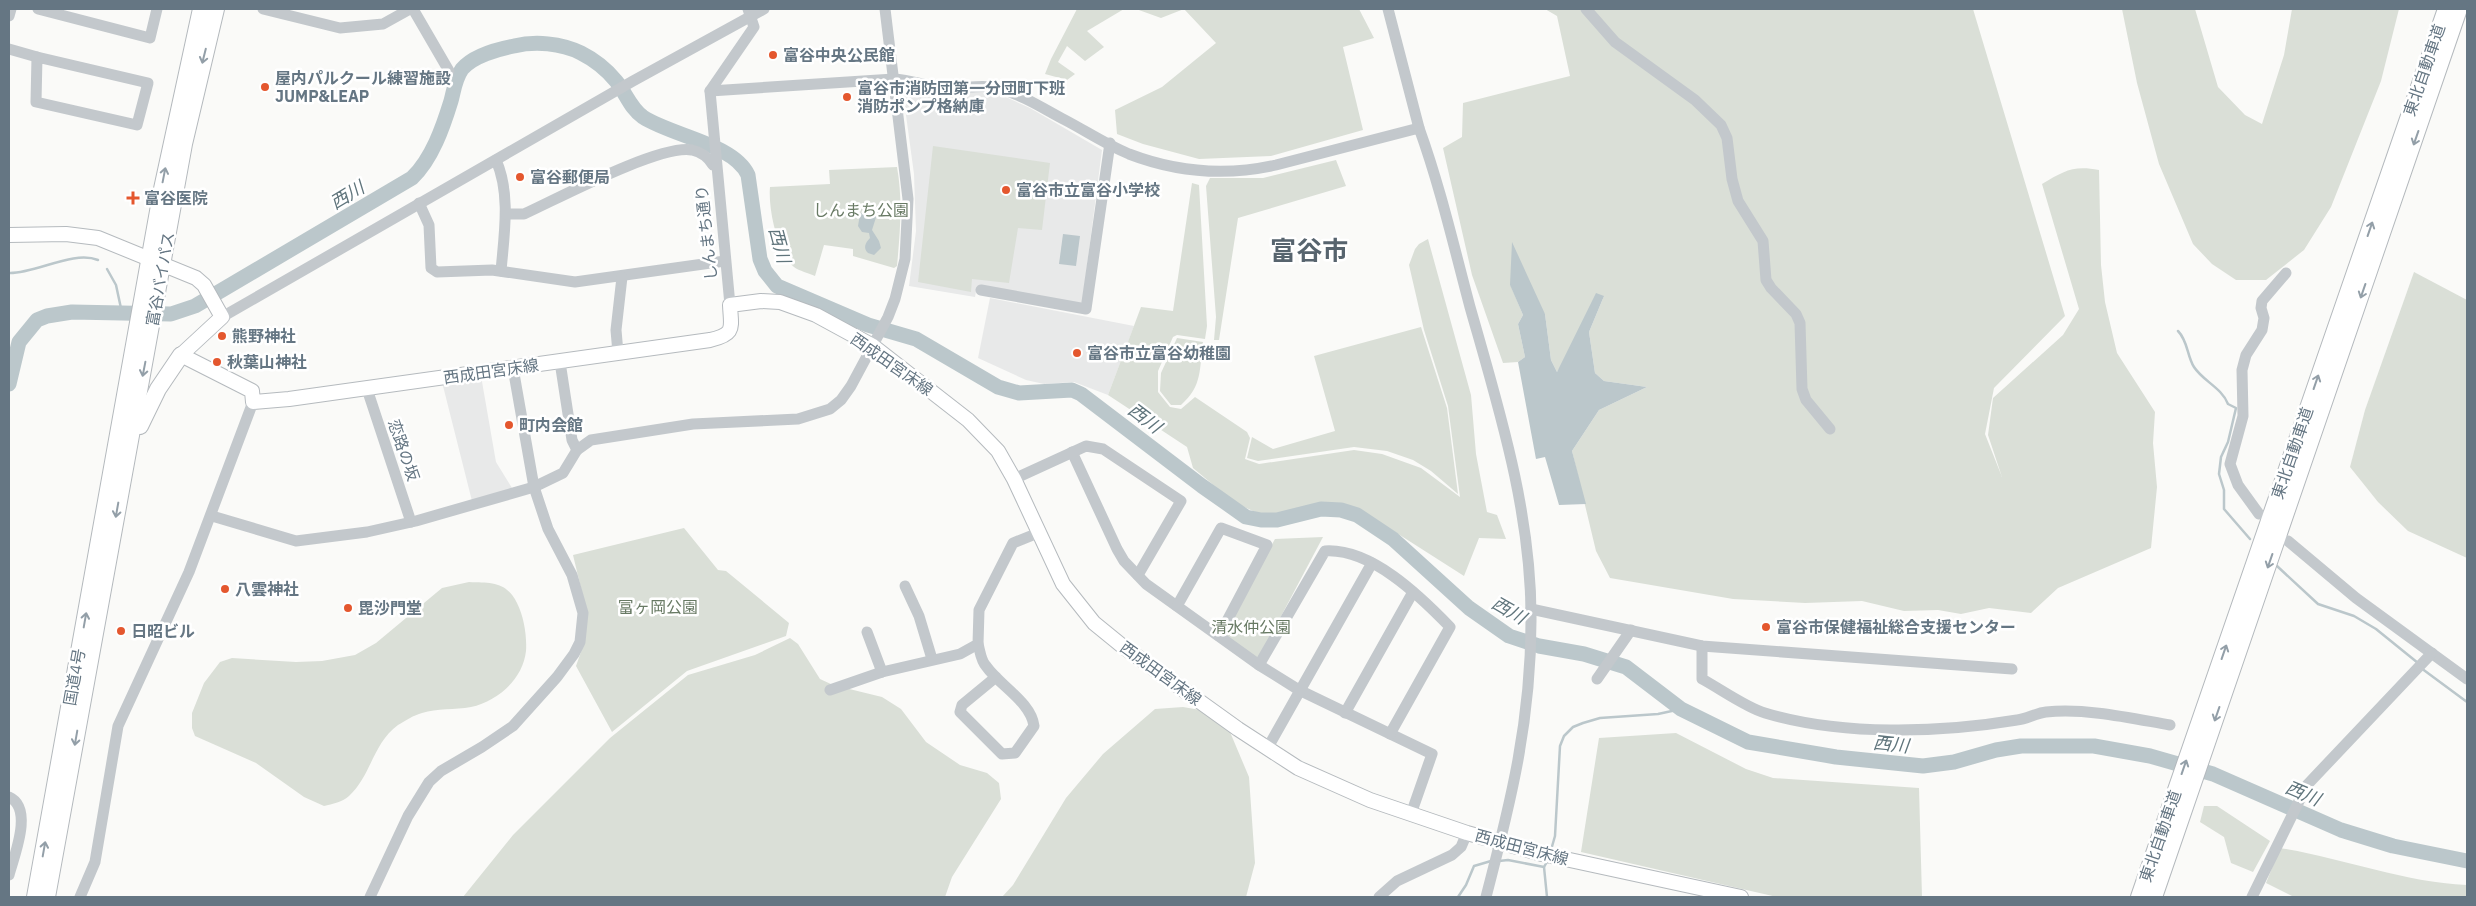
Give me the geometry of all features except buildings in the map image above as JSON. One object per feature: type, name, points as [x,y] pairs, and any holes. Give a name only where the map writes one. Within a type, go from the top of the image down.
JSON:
[{"type":"highway","name":"富谷バイパス","points":[[120,460],[150,298],[171,142],[201,9]]},
{"type":"highway","name":"富谷バイパス","points":[[156,260],[216,9]]},
{"type":"highway","name":"東北自動車道","points":[[2154,897],[2184,789],[2446,9]]},
{"type":"highway","name":"東北自動車道","points":[[2197,750],[2460,9]]},
{"type":"highway","points":[[120,460],[158,389],[181,355]]},
{"type":"highway","name":"国道4号","points":[[35,897],[120,460]]},
{"type":"highway","name":"国道4号","points":[[47,897],[120,460]]},
{"type":"highway","name":"東北自動車道","points":[[2139,897],[2184,789]]},
{"type":"main road","points":[[9,235],[82,234],[112,242],[156,260],[186,273],[204,285],[219,313],[181,355],[252,391],[253,402]]},
{"type":"main road","name":"西成田宮床線","points":[[253,402],[367,389],[560,362],[725,336],[731,328],[730,305],[761,302],[797,306],[875,342],[968,420],[998,451],[1014,478],[1063,584],[1094,623],[1121,645],[1267,749],[1298,768],[1332,783],[1411,814],[1467,833],[1557,858],[1741,897]]},
{"type":"street","points":[[9,16],[10,9]]},
{"type":"street","points":[[38,9],[150,38],[157,9]]},
{"type":"street","points":[[267,9],[340,28],[382,24],[412,9],[450,70]]},
{"type":"street","points":[[219,313],[496,160],[750,12],[764,9]]},
{"type":"street","points":[[212,516],[296,541],[367,532],[411,522],[534,487],[563,473],[577,450],[591,440],[668,427],[798,418],[830,409],[841,400],[875,342],[888,317],[902,278],[908,230],[908,199],[885,9]]},
{"type":"street","points":[[1388,9],[1419,128],[1496,401],[1524,526],[1531,622],[1530,666],[1522,748],[1502,842],[1486,897]]},
{"type":"street","points":[[1586,9],[1615,42],[1695,100],[1721,125],[1727,138],[1732,179],[1738,201],[1764,241],[1766,280],[1771,288],[1796,314],[1800,323],[1802,389],[1806,400],[1830,429]]},
{"type":"street","points":[[710,91],[754,27],[750,12]]},
{"type":"street","points":[[9,49],[148,83],[137,125],[36,102],[37,57]]},
{"type":"street","points":[[710,91],[894,79],[941,88],[978,86],[998,88],[1034,103],[1129,154],[1164,164],[1220,172],[1266,167],[1419,128]]},
{"type":"street","name":"しんまち通り","points":[[710,91],[730,305]]},
{"type":"street","points":[[981,290],[1086,309],[1110,143]]},
{"type":"street","points":[[506,214],[524,214],[640,160],[675,151],[691,150],[707,156],[713,165],[716,161]]},
{"type":"street","points":[[496,160],[500,168],[506,214],[500,271]]},
{"type":"street","points":[[419,203],[429,225],[431,268],[437,272],[500,271],[575,282],[622,277],[726,261]]},
{"type":"street","points":[[2259,514],[2238,485],[2230,464],[2243,416],[2242,370],[2246,355],[2262,330],[2264,318],[2261,308],[2262,301],[2286,273]]},
{"type":"street","points":[[618,353],[616,330],[622,277]]},
{"type":"street","points":[[560,362],[572,440],[577,450]]},
{"type":"street","points":[[370,897],[408,816],[429,782],[441,771],[513,726],[557,676],[574,654],[580,642],[583,613],[579,596],[563,555],[548,529],[534,487],[513,368]]},
{"type":"street","name":"恋路の坂","points":[[367,389],[411,522]]},
{"type":"street","points":[[80,897],[95,862],[118,726],[124,708],[174,609],[212,516],[253,402]]},
{"type":"street","points":[[1014,478],[1086,446],[1103,449],[1181,501],[1138,576]]},
{"type":"street","points":[[1072,452],[1117,549],[1124,561],[1138,576],[1259,665],[1299,690],[1432,754],[1411,814]]},
{"type":"street","points":[[1177,606],[1221,528],[1268,546],[1219,636]]},
{"type":"street","points":[[996,677],[962,705],[960,712],[1002,754],[1015,753],[1034,726],[1032,716],[996,677],[984,665],[978,644],[979,610],[1013,543],[1038,533]]},
{"type":"street","points":[[2288,541],[2356,598],[2467,679]]},
{"type":"street","points":[[1259,665],[1325,551],[1336,550],[1372,563],[1413,592],[1450,627],[1390,734]]},
{"type":"street","points":[[1267,749],[1372,563]]},
{"type":"street","points":[[905,586],[919,616],[932,659]]},
{"type":"street","points":[[1345,713],[1413,592]]},
{"type":"street","points":[[1531,609],[1628,635],[1702,646],[2012,669]]},
{"type":"street","points":[[867,632],[882,672]]},
{"type":"street","points":[[1597,680],[1628,635]]},
{"type":"street","points":[[830,690],[882,672],[960,654],[978,644]]},
{"type":"street","points":[[1702,646],[1702,678],[1763,713],[1824,725],[1877,730],[1941,728],[2018,720],[2045,712],[2087,713],[2170,725]]},
{"type":"street","points":[[2252,897],[2307,785],[2432,653]]},
{"type":"street","points":[[9,797],[18,805],[22,815],[22,824],[9,876]]},
{"type":"street","points":[[1379,897],[1397,881],[1452,855],[1461,847],[1467,833]]},
{"type":"shaded area","name":"富谷市立富谷小学校","points":[[909,88],[956,95],[978,91],[997,93],[1030,108],[1102,150],[1082,304],[977,286],[975,297],[909,286],[916,231],[914,174],[903,93]]},
{"type":"shaded area","points":[[870,206],[875,206],[878,211],[872,230],[881,248],[874,255],[868,253],[865,247],[870,238],[869,233],[862,232],[858,226],[860,214]]},
{"type":"shaded area","points":[[1063,234],[1080,236],[1076,266],[1059,264]]},
{"type":"shaded area","points":[[1512,242],[1545,314],[1551,360],[1557,372],[1596,293],[1604,296],[1589,332],[1595,373],[1604,381],[1647,387],[1599,410],[1572,451],[1586,504],[1559,505],[1545,457],[1536,459],[1518,362],[1525,357],[1518,324],[1523,315],[1510,285]]},
{"type":"shaded area","name":"富谷市立富谷幼稚園","points":[[990,298],[1134,326],[1108,395],[1074,382],[1044,384],[1026,380],[978,358]]},
{"type":"shaded area","points":[[481,376],[496,462],[512,488],[472,501],[442,382]]},
{"type":"green space","points":[[1077,9],[1124,9],[1087,31],[1104,47],[1085,61],[1067,46],[1058,62],[1075,74],[1067,80],[1045,74],[1051,59]]},
{"type":"green space","points":[[1136,9],[1184,9],[1161,18]]},
{"type":"green space","points":[[1184,9],[1359,9],[1374,38],[1343,47],[1363,130],[1271,156],[1199,159],[1143,144],[1117,134],[1115,110],[1162,87],[1216,43]]},
{"type":"green space","points":[[1545,9],[1973,9],[2065,316],[1994,388],[1985,434],[2002,477],[1988,435],[1993,398],[2063,335],[2079,309],[2042,184],[2069,170],[2082,168],[2099,170],[2101,265],[2105,302],[2117,353],[2155,412],[2153,443],[2157,487],[2151,548],[2058,588],[2031,613],[1989,608],[1961,614],[1938,610],[1904,611],[1862,601],[1805,603],[1733,599],[1610,578],[1596,551],[1572,451],[1599,410],[1647,387],[1604,381],[1595,373],[1589,332],[1604,296],[1557,372],[1551,360],[1545,314],[1510,284],[1523,315],[1518,324],[1525,357],[1518,362],[1503,363],[1472,275],[1443,148],[1462,137],[1463,103],[1570,76],[1557,16]]},
{"type":"green space","points":[[2122,9],[2195,9],[2218,87],[2245,115],[2262,124],[2284,55],[2292,9],[2399,9],[2381,81],[2331,207],[2304,250],[2266,280],[2236,280],[2212,264],[2193,244],[2159,164],[2137,83]]},
{"type":"green space","points":[[933,146],[1050,163],[1042,230],[1018,228],[1009,283],[972,279],[971,292],[918,282]]},
{"type":"green space","points":[[1336,160],[1346,186],[1238,218],[1219,340],[1214,340],[1216,317],[1206,186],[1210,178],[1263,178]]},
{"type":"green space","name":"しんまち公園","points":[[897,167],[900,229],[897,266],[894,268],[853,256],[853,249],[824,245],[815,276],[794,267],[783,252],[778,241],[772,218],[770,187],[830,184],[829,170]]},
{"type":"green space","points":[[1192,183],[1199,185],[1207,326],[1205,339],[1177,335],[1173,337],[1158,371],[1158,392],[1170,407],[1181,409],[1195,397],[1247,432],[1250,438],[1245,459],[1259,464],[1354,450],[1382,454],[1421,468],[1460,497],[1448,406],[1424,330],[1409,265],[1415,249],[1419,244],[1428,239],[1471,395],[1476,454],[1487,512],[1497,515],[1506,539],[1479,538],[1464,576],[1359,509],[1327,504],[1290,513],[1262,515],[1235,503],[1193,468],[1187,447],[1108,395],[1141,307],[1173,311]]},
{"type":"green space","points":[[2414,272],[2467,300],[2467,558],[2408,531],[2378,502],[2350,467],[2365,410]]},
{"type":"green space","points":[[1421,327],[1447,408],[1458,494],[1431,471],[1413,460],[1387,451],[1354,447],[1258,461],[1247,458],[1252,437],[1273,449],[1335,431],[1314,356]]},
{"type":"green space","points":[[1177,338],[1203,342],[1197,384],[1181,405],[1171,405],[1160,391],[1161,373]]},
{"type":"green space","name":"富ヶ岡公園","points":[[684,528],[718,570],[726,571],[789,623],[786,636],[687,671],[612,732],[576,666],[582,649],[587,613],[573,555]]},
{"type":"green space","name":"清水仲公園","points":[[1323,537],[1260,656],[1255,658],[1222,634],[1275,539]]},
{"type":"green space","points":[[469,582],[491,583],[503,587],[513,596],[523,620],[526,639],[526,651],[520,671],[508,687],[491,700],[471,707],[428,711],[398,725],[383,741],[362,779],[344,800],[324,806],[304,797],[256,763],[195,736],[192,728],[192,713],[204,683],[220,662],[232,658],[296,662],[322,661],[355,655],[376,643],[442,588]]},
{"type":"green space","points":[[790,638],[798,644],[820,679],[833,685],[882,697],[901,709],[926,742],[960,765],[987,773],[999,783],[1001,799],[952,877],[945,897],[463,897],[513,835],[610,738],[688,675],[755,655]]},
{"type":"green space","points":[[1183,707],[1212,712],[1230,732],[1249,777],[1255,863],[1246,897],[1002,897],[1013,885],[1066,798],[1103,754],[1155,709]]},
{"type":"green space","points":[[1676,733],[1746,769],[1773,778],[1919,788],[1922,897],[1777,897],[1581,852],[1599,738]]},
{"type":"green space","points":[[2204,806],[2217,806],[2270,841],[2253,872],[2231,863],[2224,837],[2200,822]]},
{"type":"green space","points":[[2280,848],[2396,875],[2467,885],[2467,897],[2294,897],[2266,883]]},
{"type":"waterway","name":"西川","points":[[9,384],[19,342],[37,320],[47,316],[72,312],[171,314],[195,306],[412,178],[425,162],[436,142],[458,77],[467,64],[493,51],[522,44],[557,45],[581,53],[600,65],[616,81],[635,109],[643,117],[655,124],[716,148],[741,164],[748,175],[760,259],[765,271],[777,286],[868,325],[916,339],[998,387],[1019,393],[1072,390],[1081,394],[1246,517],[1261,520],[1277,520],[1321,509],[1341,510],[1357,515],[1393,539],[1469,608],[1509,636],[1539,646],[1584,654],[1626,667],[1681,709],[1748,742],[1836,757],[1923,766],[1954,762],[1996,750],[2021,746],[2094,746],[2150,756],[2213,774],[2341,830],[2393,846],[2467,861]]},
{"type":"waterway","points":[[9,273],[30,270],[77,258],[98,260]]},
{"type":"waterway","points":[[107,269],[116,285],[122,313]]},
{"type":"waterway","points":[[2178,331],[2184,339],[2194,367],[2221,393],[2228,404],[2236,408],[2228,442],[2221,457],[2219,474],[2224,490],[2224,509],[2250,539]]},
{"type":"waterway","points":[[2277,566],[2318,604],[2354,616],[2376,629],[2418,663]]},
{"type":"waterway","points":[[2421,668],[2467,702]]},
{"type":"waterway","points":[[1551,850],[1555,836],[1560,746],[1564,736],[1573,727],[1600,718],[1658,714],[1681,709]]},
{"type":"waterway","points":[[1499,861],[1508,860],[1544,867]]},
{"type":"waterway","points":[[1547,897],[1544,867],[1548,860]]},
{"type":"waterway","points":[[1458,897],[1466,885],[1474,866],[1491,861]]},
{"type":"place","name":"富谷中央公民館","points":[[773,55]]},
{"type":"place","name":"屋内パルクール練習施設 JUMP&LEAP","points":[[265,87]]},
{"type":"place","name":"富谷市消防団第一分団町下班 消防ポンプ格納庫","points":[[847,97]]},
{"type":"place","name":"富谷郵便局","points":[[520,177]]},
{"type":"place","name":"富谷市立富谷小学校","points":[[1006,190]]},
{"type":"place","name":"富谷医院","points":[[133,198]]},
{"type":"place","name":"熊野神社","points":[[222,336]]},
{"type":"place","name":"富谷市立富谷幼稚園","points":[[1077,353]]},
{"type":"place","name":"秋葉山神社","points":[[217,362]]},
{"type":"place","name":"町内会館","points":[[509,425]]},
{"type":"place","name":"八雲神社","points":[[225,589]]},
{"type":"place","name":"毘沙門堂","points":[[348,608]]},
{"type":"place","name":"富谷市保健福祉総合支援センター","points":[[1766,627]]},
{"type":"place","name":"日昭ビル","points":[[121,631]]},
{"type":"district","name":"富谷市","points":[[1309,250]]}]
